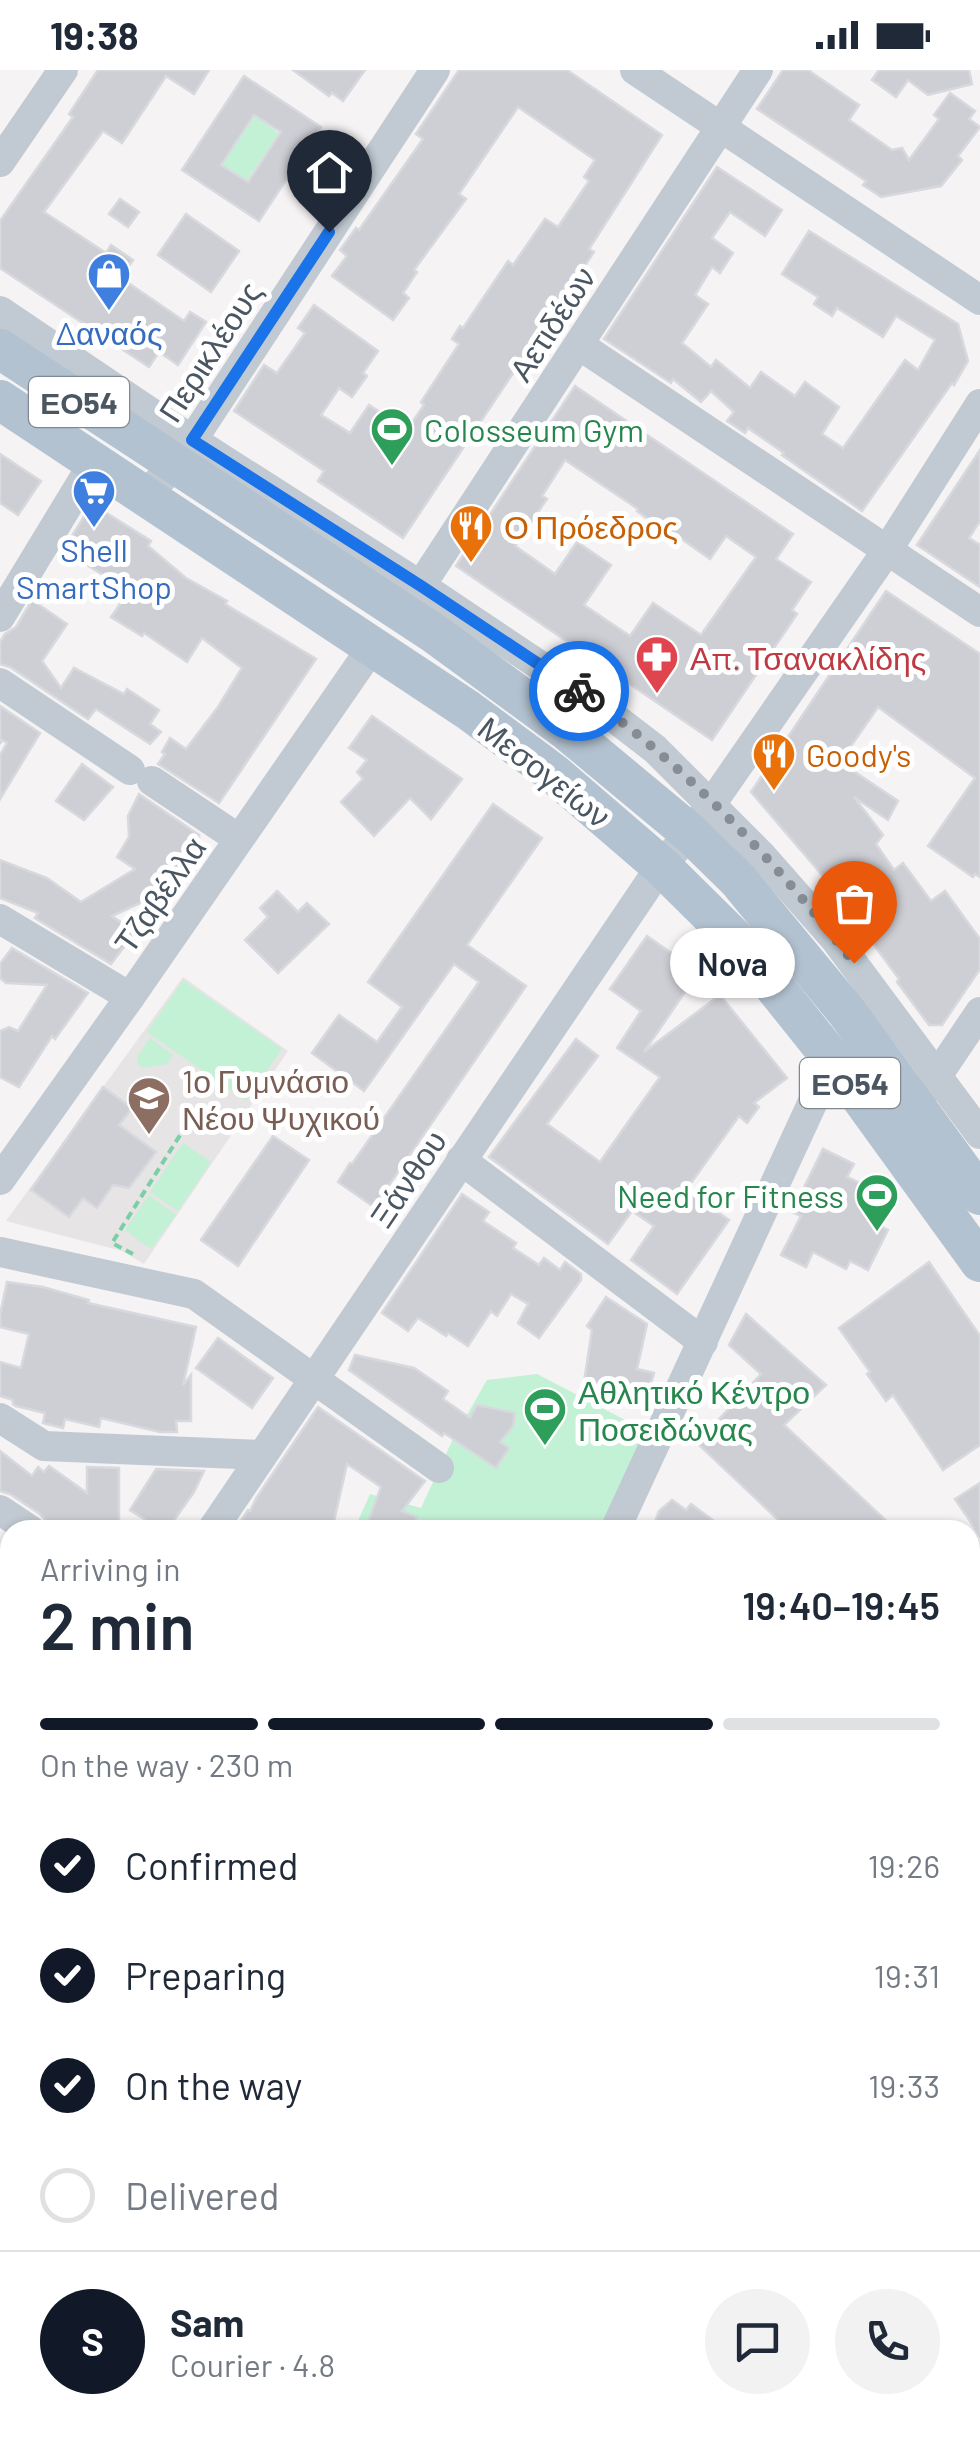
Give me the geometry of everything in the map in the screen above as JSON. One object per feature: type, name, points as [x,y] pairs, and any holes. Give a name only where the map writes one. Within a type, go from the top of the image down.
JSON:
[{"type":"main road","name":"Μεσογείων","points":[[0,350],[175,447],[420,611],[566,730],[701,818],[738,880],[846,1011],[927,1091],[980,1195]]},
{"type":"main road","name":"Μεσογείων","points":[[0,400],[468,710],[553,773],[661,866],[740,945],[840,1070],[980,1262]]},
{"type":"main road","points":[[373,646],[386,632],[406,631],[420,611]]},
{"type":"street","points":[[0,162],[63,70]]},
{"type":"street","name":"Περικλέους","points":[[144,494],[412,70]]},
{"type":"street","name":"Περικλέους","points":[[175,447],[436,70]]},
{"type":"street","points":[[635,70],[980,300]]},
{"type":"street","name":"Αετιδέων","points":[[420,611],[579,345],[758,70]]},
{"type":"street","name":"Μεσογείων","points":[[0,311],[175,447]]},
{"type":"street","points":[[579,345],[980,612]]},
{"type":"street","name":"Ξάνθου","points":[[219,1520],[661,866],[701,818],[886,552],[980,404]]},
{"type":"street","points":[[0,617],[94,462]]},
{"type":"street","name":"Τζαβέλλα","points":[[0,1180],[373,646]]},
{"type":"street","points":[[0,684],[239,839]]},
{"type":"street","points":[[0,919],[130,997]]},
{"type":"street","points":[[927,1091],[980,1012]]},
{"type":"street","points":[[620,1520],[817,1093],[840,1070]]},
{"type":"street","name":"Μεσογείων","points":[[927,1091],[980,1134]]},
{"type":"street","points":[[461,1160],[703,1342]]},
{"type":"street","points":[[0,1252],[194,1294],[439,1468]]},
{"type":"street","points":[[0,1418],[44,1446],[262,1456]]},
{"type":"path","points":[[135,1281],[143,1259],[112,1243],[182,1132]]},
{"type":"shaded area","name":"1ο Γυμνάσιο Νέου Ψυχικού","points":[[183,977],[288,1051],[144,1264],[122,1251],[6,1221]]},
{"type":"green space","points":[[255,116],[279,133],[247,181],[222,165]]},
{"type":"green space","points":[[183,980],[282,1049],[246,1101],[147,1032]]},
{"type":"green space","points":[[150,1038],[173,1055],[167,1064],[143,1068],[137,1063]]},
{"type":"green space","points":[[183,1143],[211,1162],[178,1211],[150,1192]]},
{"type":"green space","points":[[149,1195],[176,1215],[151,1249],[125,1230]]},
{"type":"green space","name":"Αθλητικό Κέντρο Ποσειδώνας","points":[[537,1374],[648,1432],[605,1520],[358,1520],[370,1494],[421,1508],[452,1441],[487,1380]]},
{"type":"building","points":[[98,70],[209,70],[194,94],[166,76],[122,143],[103,131],[44,212],[106,253],[111,245],[133,260],[121,278],[184,321],[190,312],[206,322],[178,365],[159,352],[149,367],[0,268],[0,221],[73,117],[69,114]]},
{"type":"building","points":[[293,70],[365,70],[343,101],[332,93],[329,96]]},
{"type":"building","points":[[459,70],[567,70],[662,135],[589,249],[594,252],[403,538],[318,481],[324,471],[234,411],[264,365],[277,373],[305,333],[298,328],[314,305],[378,351],[352,397],[339,388],[321,415],[350,433],[369,405],[407,430],[459,344],[452,339],[460,326],[463,328],[508,261],[513,265],[545,219],[558,227],[589,181],[584,177],[595,160],[518,107],[459,194],[466,199],[414,270],[417,272],[403,293],[409,298],[393,320],[332,276],[347,256],[340,250],[356,228],[359,230],[423,139],[416,134]]},
{"type":"building","points":[[783,70],[808,70],[859,105],[849,120],[892,150],[902,148],[909,160],[939,119],[934,115],[950,93],[975,111],[969,119],[980,127],[958,156],[962,160],[941,186],[881,197],[863,185],[866,181],[757,109]]},
{"type":"building","points":[[879,70],[969,70],[972,84],[928,95],[908,80],[896,97],[872,80]]},
{"type":"building","points":[[244,76],[321,127],[259,221],[182,170]],"holes":[[[254,115],[281,132],[248,182],[221,165]]]},
{"type":"building","points":[[717,167],[782,210],[765,236],[730,212],[712,238],[733,253],[720,273],[712,267],[695,295],[708,304],[682,343],[711,367],[716,360],[750,388],[761,372],[795,396],[805,382],[839,407],[822,434],[843,448],[905,360],[918,370],[935,340],[896,316],[883,337],[837,308],[832,316],[814,304],[818,297],[782,274],[809,231],[958,324],[968,361],[862,511],[748,428],[745,433],[727,421],[734,412],[711,391],[701,402],[673,379],[671,383],[604,339]]},
{"type":"building","points":[[120,199],[139,212],[128,227],[109,214]]},
{"type":"building","points":[[186,214],[239,251],[211,292],[158,255]]},
{"type":"building","points":[[575,386],[793,534],[776,559],[811,582],[792,610],[797,614],[712,740],[456,566]],"holes":[[[565,460],[710,559],[726,536],[756,557],[701,635],[653,603],[630,636],[584,605],[611,565],[577,542],[555,574],[515,546],[547,499],[542,496]]]},
{"type":"building","points":[[980,450],[980,521],[969,538],[980,545],[980,587],[917,545]]},
{"type":"building","points":[[0,454],[41,481],[18,515],[0,503]]},
{"type":"building","points":[[92,504],[151,541],[148,546],[186,578],[316,659],[219,803],[158,764],[170,738],[186,749],[242,668],[202,638],[187,662],[144,633],[142,636],[111,617],[129,591],[63,550]]},
{"type":"building","points":[[886,591],[980,654],[980,877],[973,877],[928,846],[975,778],[878,707],[840,762],[898,801],[888,820],[854,797],[883,835],[876,844],[894,870],[903,863],[931,901],[945,891],[980,939],[980,969],[942,1025],[929,1025],[828,882],[751,792]]},
{"type":"building","points":[[32,600],[67,624],[42,661],[61,688],[74,668],[124,694],[127,689],[159,710],[150,724],[161,732],[150,744],[96,709],[88,719],[0,664],[0,642],[16,627]]},
{"type":"building","points":[[0,706],[40,733],[0,799],[0,755],[7,743],[2,740],[0,744]]},
{"type":"building","points":[[372,716],[462,779],[431,819],[410,798],[374,836],[341,802],[363,779],[357,772],[367,760],[349,748]]},
{"type":"building","points":[[82,764],[113,787],[84,820],[56,801]]},
{"type":"building","points":[[139,794],[199,838],[159,894],[112,916],[135,932],[111,964],[35,918],[38,913],[0,898],[0,860],[47,878],[81,902],[135,869],[117,857],[129,837],[128,816]]},
{"type":"building","points":[[493,804],[542,838],[467,945],[526,986],[374,1207],[338,1182],[479,982],[454,964],[364,1091],[312,1053],[339,1015],[377,1042],[402,1007],[368,982]]},
{"type":"building","points":[[277,891],[298,912],[307,903],[329,924],[278,973],[245,940],[268,917],[260,908]]},
{"type":"building","points":[[647,936],[677,957],[681,952],[698,973],[644,1052],[720,995],[787,1078],[754,1103],[759,1107],[747,1123],[739,1116],[686,1190],[729,1220],[677,1294],[631,1260],[654,1226],[632,1211],[608,1244],[489,1157],[576,1039],[598,1056],[547,1124],[600,1162],[660,1077],[617,1048],[641,1011],[610,989]]},
{"type":"building","points":[[12,948],[88,993],[55,1039],[52,1036],[19,1087],[0,1077],[0,1031],[9,1027],[18,1031],[47,985],[6,983],[0,978],[0,964]]},
{"type":"building","points":[[103,1087],[132,1108],[119,1125],[156,1152],[129,1188],[113,1185],[97,1208],[83,1198],[69,1217],[31,1190]]},
{"type":"building","points":[[273,1136],[309,1160],[238,1266],[201,1240]]},
{"type":"building","points":[[823,1149],[854,1164],[847,1177],[866,1186],[863,1193],[879,1201],[870,1221],[888,1230],[868,1270],[850,1261],[846,1269],[813,1252],[806,1267],[781,1255],[801,1216],[792,1212]]},
{"type":"building","points":[[462,1194],[489,1212],[483,1221],[516,1243],[513,1248],[539,1265],[544,1258],[560,1270],[565,1262],[581,1274],[581,1280],[539,1338],[518,1323],[528,1304],[511,1294],[497,1316],[491,1311],[468,1346],[418,1318],[408,1331],[382,1313]]},
{"type":"building","points":[[929,1262],[980,1336],[980,1445],[943,1470],[893,1395],[886,1401],[839,1328]]},
{"type":"building","points":[[7,1282],[43,1287],[89,1300],[88,1303],[196,1327],[183,1385],[191,1375],[191,1421],[176,1421],[177,1432],[160,1432],[101,1418],[99,1427],[65,1419],[63,1428],[43,1423],[45,1413],[16,1406],[13,1400],[0,1396],[0,1362],[21,1368],[29,1334],[0,1327]]},
{"type":"building","points":[[606,1297],[647,1324],[637,1369],[654,1373],[647,1397],[584,1382],[592,1330],[587,1326]]},
{"type":"building","points":[[746,1314],[826,1385],[784,1425],[885,1520],[778,1520],[697,1443],[761,1374],[729,1345]]},
{"type":"building","points":[[218,1338],[273,1378],[252,1408],[196,1368]]},
{"type":"building","points":[[355,1355],[414,1368],[448,1391],[443,1399],[470,1418],[477,1405],[515,1413],[513,1426],[500,1442],[509,1448],[496,1468],[444,1433],[442,1436],[349,1370]]},
{"type":"building","points":[[318,1407],[425,1481],[402,1511],[417,1517],[416,1520],[369,1520],[381,1487],[347,1464],[334,1520],[242,1520]]},
{"type":"building","points":[[0,1451],[32,1476],[38,1467],[44,1472],[49,1466],[87,1493],[87,1467],[119,1468],[119,1520],[45,1520],[0,1491]]},
{"type":"building","points":[[156,1469],[204,1471],[174,1520],[146,1520],[130,1510]]},
{"type":"building","points":[[980,1483],[980,1520],[969,1520],[955,1499]]},
{"type":"building","points":[[672,1500],[686,1510],[691,1504],[713,1520],[656,1520],[659,1511]]},
{"type":"way so far","points":[[579,691],[655,750],[712,804],[854,963]]},
{"type":"place","name":"Δαναός","points":[[109,312]]},
{"type":"place","name":"Colosseum Gym","points":[[392,467]]},
{"type":"place","name":"Shell SmartShop","points":[[94,529]]},
{"type":"place","name":"Ο Πρόεδρος","points":[[471,564]]},
{"type":"place","name":"Απ. Τσανακλίδης","points":[[657,695]]},
{"type":"place","name":"Goody's","points":[[774,792]]},
{"type":"place","name":"Nova","points":[[854,963]]},
{"type":"place","name":"1ο Γυμνάσιο Νέου Ψυχικού","points":[[149,1136]]},
{"type":"place","name":"Need for Fitness","points":[[877,1233]]},
{"type":"place","name":"Αθλητικό Κέντρο Ποσειδώνας","points":[[545,1447]]},
{"type":"route","points":[[329,232],[192,440],[579,691]]}]
